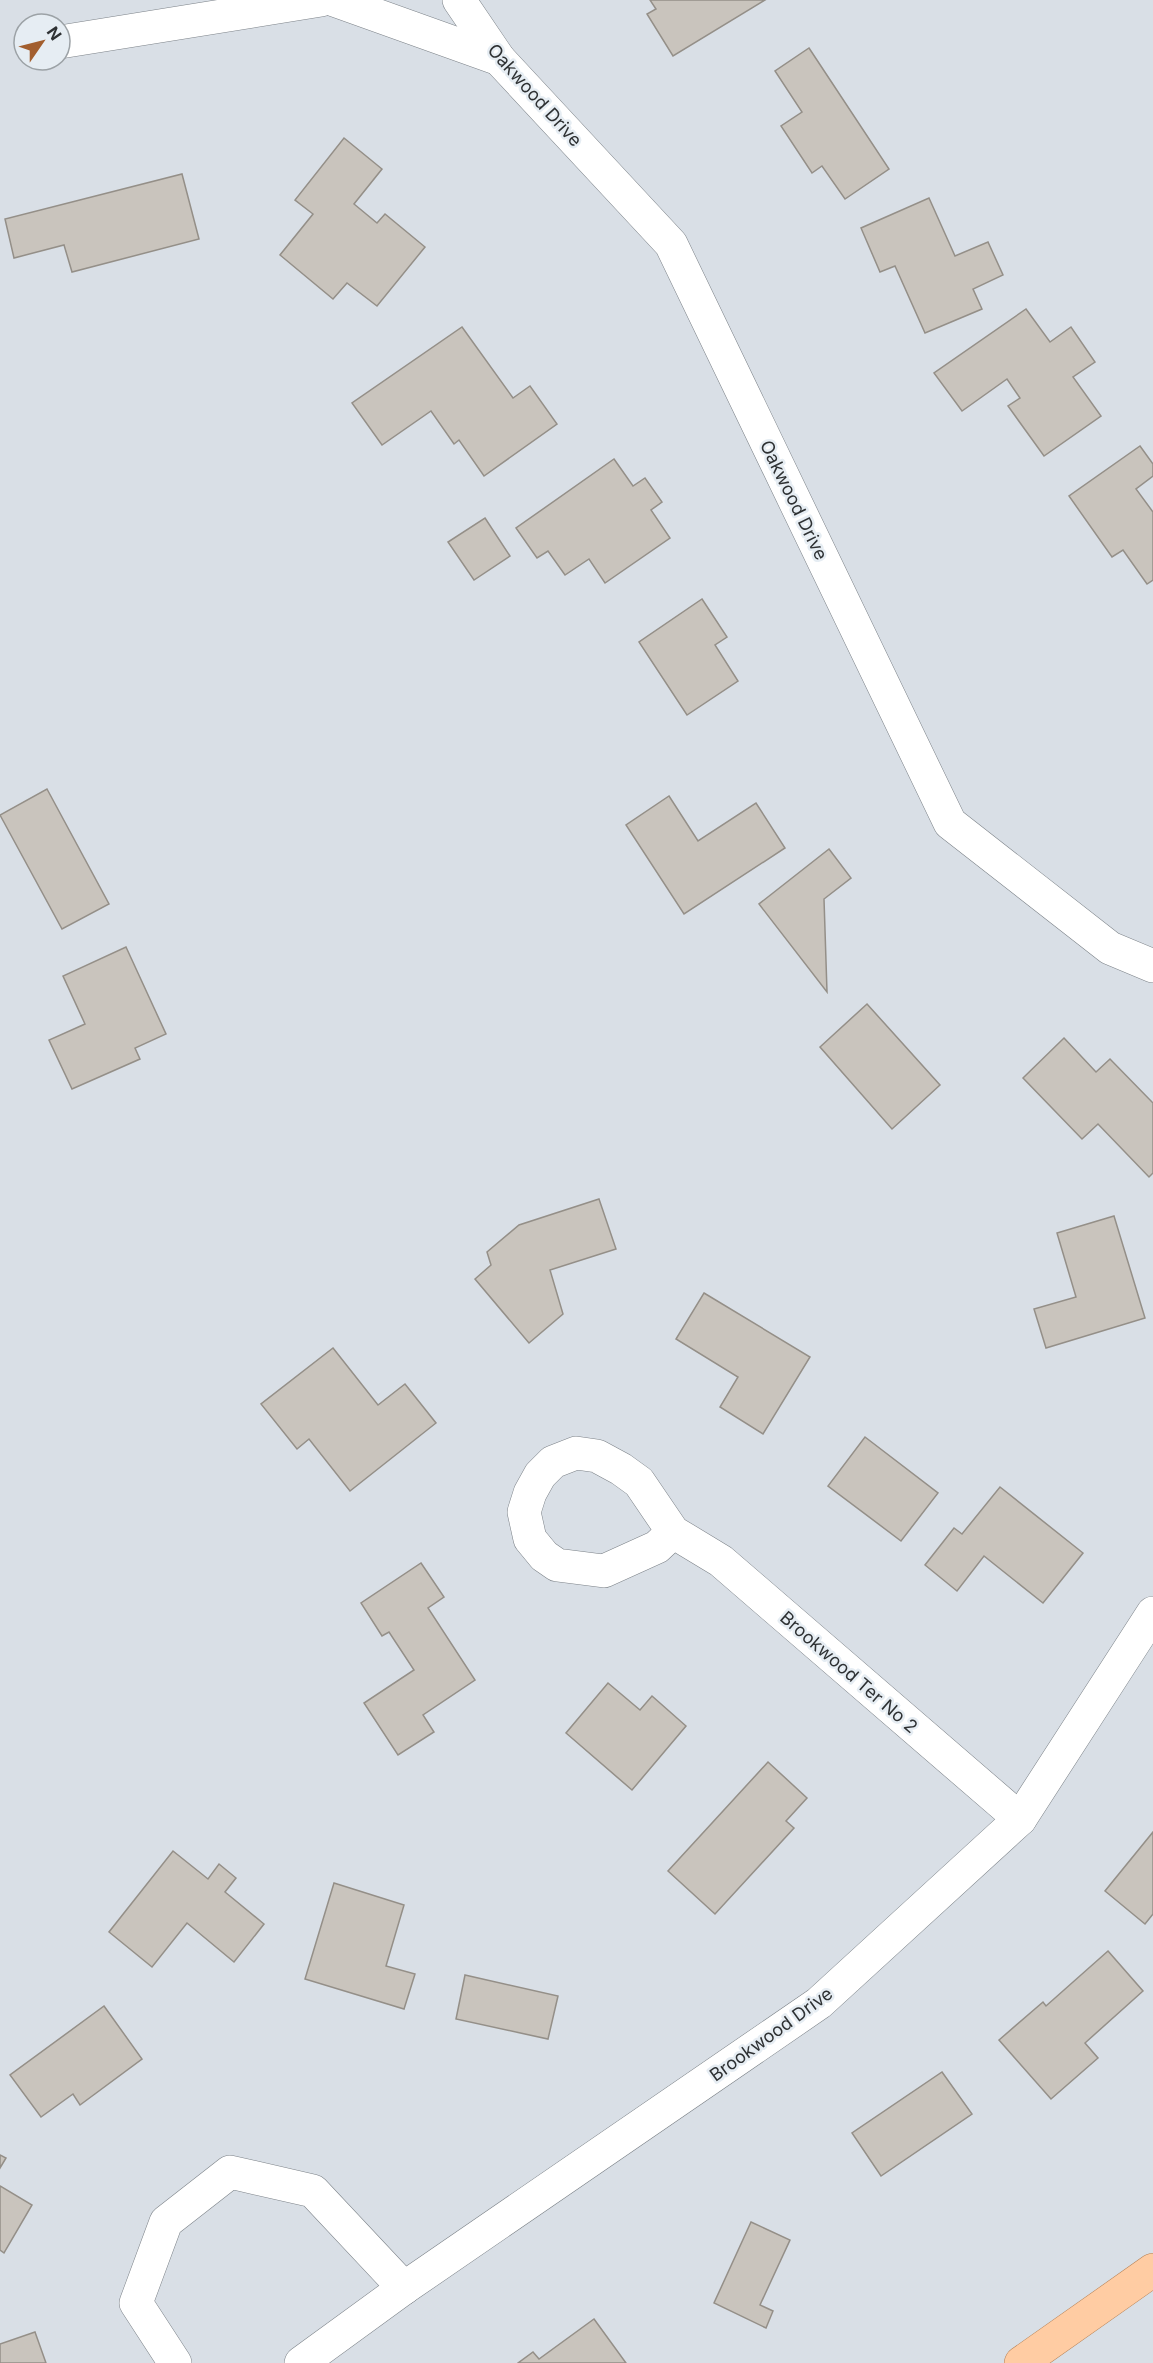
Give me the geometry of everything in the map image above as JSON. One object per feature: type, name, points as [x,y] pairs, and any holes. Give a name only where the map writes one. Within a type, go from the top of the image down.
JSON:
[{"type":"main road","points":[[1021,2363],[1153,2270]]},
{"type":"street","points":[[72,40],[321,0]]},
{"type":"street","points":[[334,0],[499,59]]},
{"type":"street","name":"Oakwood Drive","points":[[459,0],[499,59],[671,244],[950,823],[1110,948],[1153,966]]},
{"type":"street","name":"Brookwood Ter No 2","points":[[672,1532],[721,1561],[1020,1819]]},
{"type":"street","name":"Brookwood Drive","points":[[301,2363],[404,2288],[819,2003],[1020,1819],[1153,1613]]},
{"type":"street","points":[[175,2363],[136,2303],[166,2222],[230,2172],[314,2191],[404,2288]]},
{"type":"building","points":[[650,0],[765,0],[673,56],[647,14],[656,9]]},
{"type":"building","points":[[809,48],[889,169],[845,199],[822,166],[812,173],[781,126],[802,112],[775,71]]},
{"type":"building","points":[[344,138],[382,169],[354,204],[377,223],[385,214],[425,247],[377,306],[347,283],[333,299],[280,255],[313,214],[295,200]]},
{"type":"building","points":[[182,174],[199,239],[72,272],[64,245],[14,258],[5,219]]},
{"type":"building","points":[[929,198],[955,256],[988,242],[1003,275],[973,289],[982,309],[925,333],[895,266],[880,272],[861,228]]},
{"type":"building","points":[[1026,309],[1050,342],[1071,327],[1095,362],[1073,377],[1101,416],[1044,456],[1008,406],[1020,398],[1007,379],[962,411],[934,373]]},
{"type":"building","points":[[462,327],[513,398],[530,386],[557,424],[484,476],[459,440],[454,444],[431,411],[382,445],[352,403]]},
{"type":"building","points":[[1140,446],[1153,464],[1153,476],[1136,489],[1153,512],[1153,580],[1147,584],[1123,550],[1112,557],[1069,496]]},
{"type":"building","points":[[614,459],[633,486],[645,478],[662,502],[651,510],[670,538],[605,583],[589,559],[565,575],[548,551],[537,558],[516,528]]},
{"type":"building","points":[[485,518],[510,556],[474,580],[448,542]]},
{"type":"building","points":[[702,599],[727,637],[715,645],[738,681],[687,715],[639,642]]},
{"type":"building","points":[[47,789],[109,904],[62,929],[0,815]]},
{"type":"building","points":[[669,796],[698,841],[756,803],[785,848],[684,914],[626,825]]},
{"type":"building","points":[[829,849],[851,878],[824,899],[827,992],[759,904]]},
{"type":"building","points":[[126,947],[166,1034],[135,1048],[140,1059],[72,1089],[49,1040],[85,1024],[63,976]]},
{"type":"building","points":[[867,1004],[940,1085],[892,1129],[820,1047]]},
{"type":"building","points":[[1064,1038],[1096,1072],[1110,1059],[1153,1103],[1153,1173],[1149,1177],[1098,1124],[1082,1139],[1023,1078]]},
{"type":"building","points":[[599,1199],[616,1249],[550,1270],[563,1314],[529,1343],[475,1279],[491,1265],[487,1252],[519,1225]]},
{"type":"building","points":[[1114,1216],[1145,1318],[1046,1348],[1034,1309],[1076,1297],[1057,1233]]},
{"type":"building","points":[[704,1293],[810,1357],[763,1434],[720,1407],[738,1377],[676,1339]]},
{"type":"building","points":[[333,1348],[378,1405],[405,1384],[436,1423],[350,1491],[309,1439],[297,1449],[261,1404]]},
{"type":"building","points":[[865,1437],[938,1493],[901,1541],[828,1486]]},
{"type":"building","points":[[1000,1487],[1083,1553],[1043,1603],[984,1556],[957,1591],[925,1565],[954,1528],[962,1534]]},
{"type":"building","points":[[421,1563],[444,1597],[428,1608],[475,1680],[423,1715],[434,1732],[398,1755],[364,1703],[414,1670],[389,1632],[382,1636],[361,1603]]},
{"type":"building","points":[[608,1683],[640,1710],[652,1696],[686,1726],[632,1790],[566,1733]]},
{"type":"building","points":[[768,1762],[807,1798],[786,1821],[794,1828],[715,1914],[668,1871]]},
{"type":"building","points":[[1153,1832],[1153,1914],[1145,1924],[1105,1891]]},
{"type":"building","points":[[173,1851],[208,1879],[219,1864],[236,1878],[225,1892],[264,1924],[234,1962],[187,1923],[152,1967],[109,1932]]},
{"type":"building","points":[[334,1883],[404,1905],[386,1966],[415,1974],[404,2009],[305,1979]]},
{"type":"building","points":[[1108,1951],[1143,1991],[1085,2043],[1098,2058],[1051,2099],[999,2040],[1043,2002],[1046,2006]]},
{"type":"building","points":[[465,1975],[558,1996],[548,2039],[456,2019]]},
{"type":"building","points":[[104,2006],[142,2059],[80,2105],[73,2094],[41,2117],[10,2075]]},
{"type":"building","points":[[942,2072],[972,2114],[881,2176],[852,2133]]},
{"type":"building","points":[[0,2155],[6,2158],[0,2168]]},
{"type":"building","points":[[0,2186],[32,2205],[4,2253],[0,2250]]},
{"type":"building","points":[[751,2222],[790,2240],[760,2305],[773,2311],[766,2328],[714,2303]]},
{"type":"building","points":[[594,2319],[626,2363],[518,2363],[533,2352],[539,2359]]},
{"type":"building","points":[[35,2332],[46,2363],[0,2363],[0,2344]]}]
